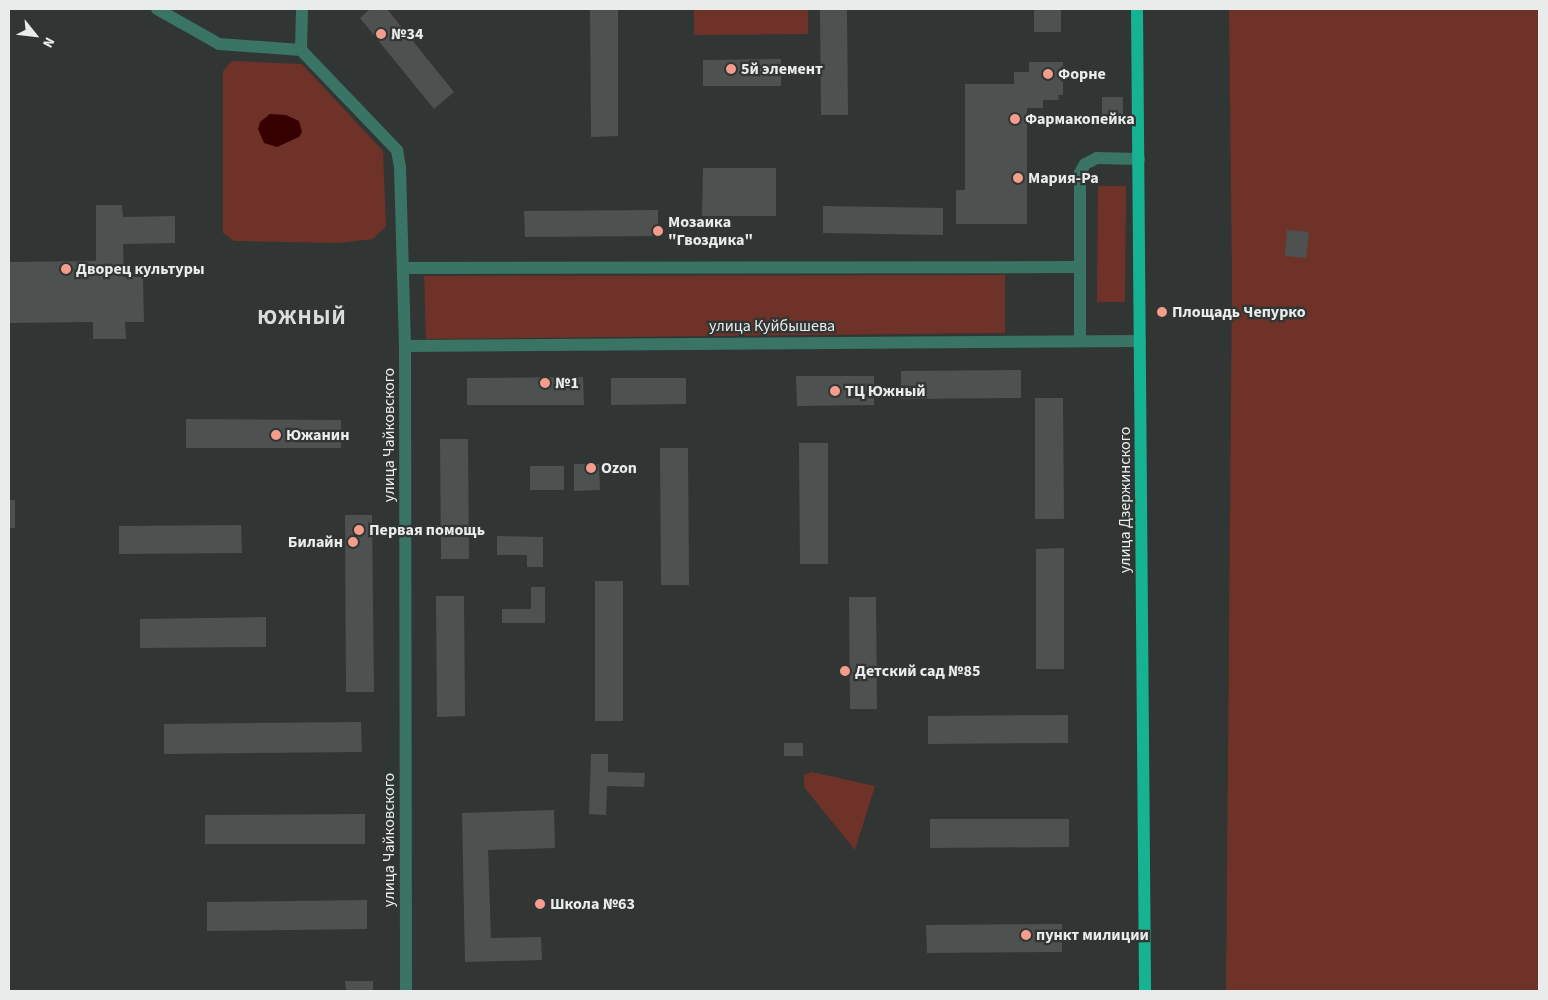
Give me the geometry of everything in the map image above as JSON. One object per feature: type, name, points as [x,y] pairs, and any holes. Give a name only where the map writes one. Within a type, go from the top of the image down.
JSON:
[{"type":"main road","name":"улица Дзержинского","points":[[1137,9],[1145,991]]},
{"type":"street","points":[[156,9],[219,44],[301,50],[302,9]]},
{"type":"street","name":"улица Чайковского","points":[[301,50],[398,150],[404,268],[405,346],[406,991]]},
{"type":"street","points":[[1080,340],[1082,168],[1097,158],[1139,159]]},
{"type":"street","points":[[404,268],[1080,267]]},
{"type":"street","name":"улица Куйбышева","points":[[405,346],[1140,341]]},
{"type":"shaded area","points":[[694,9],[808,9],[808,34],[694,35]]},
{"type":"shaded area","points":[[1229,9],[1539,9],[1539,991],[1226,991],[1232,281]]},
{"type":"shaded area","points":[[232,61],[302,64],[383,151],[386,226],[373,239],[339,243],[234,241],[223,233],[223,71]]},
{"type":"shaded area","points":[[270,114],[286,115],[299,121],[302,132],[299,137],[277,147],[264,143],[258,129],[260,122]]},
{"type":"shaded area","points":[[1098,186],[1126,186],[1125,302],[1097,302]]},
{"type":"shaded area","points":[[1005,275],[1005,333],[426,339],[424,276]]},
{"type":"shaded area","points":[[812,772],[875,786],[855,850],[804,787],[804,775]]},
{"type":"building","points":[[370,9],[387,9],[454,92],[434,109],[360,18]]},
{"type":"building","points":[[590,9],[618,9],[618,136],[591,137]]},
{"type":"building","points":[[820,9],[847,9],[848,115],[821,115]]},
{"type":"building","points":[[1034,9],[1061,9],[1061,32],[1034,32]]},
{"type":"building","points":[[781,59],[781,86],[703,86],[703,60]]},
{"type":"building","points":[[1029,62],[1063,62],[1063,95],[1058,95],[1059,100],[1043,100],[1043,108],[1027,108],[1027,224],[956,224],[956,190],[965,190],[965,84],[1014,84],[1014,72],[1029,72]]},
{"type":"building","points":[[1102,97],[1123,97],[1123,115],[1102,115]]},
{"type":"building","points":[[703,168],[776,168],[776,216],[702,216]]},
{"type":"building","name":"Дворец культуры","points":[[96,205],[122,205],[123,217],[175,216],[175,243],[123,244],[124,277],[143,277],[144,322],[125,322],[126,339],[93,339],[93,322],[9,323],[9,262],[96,261]]},
{"type":"building","points":[[823,206],[943,208],[943,235],[823,233]]},
{"type":"building","points":[[658,210],[658,236],[525,237],[524,211]]},
{"type":"building","points":[[1287,230],[1309,232],[1306,258],[1285,256]]},
{"type":"building","points":[[1021,370],[1021,398],[901,399],[901,371]]},
{"type":"building","name":"ТЦ Южный","points":[[796,376],[874,376],[874,405],[797,406]]},
{"type":"building","points":[[583,377],[584,405],[467,405],[467,378]]},
{"type":"building","points":[[611,378],[686,378],[686,404],[611,405]]},
{"type":"building","points":[[1035,398],[1063,398],[1064,519],[1035,519]]},
{"type":"building","points":[[186,419],[341,420],[341,448],[186,448]]},
{"type":"building","points":[[440,439],[468,439],[469,559],[441,559]]},
{"type":"building","points":[[799,443],[828,443],[828,564],[800,564]]},
{"type":"building","points":[[660,448],[688,448],[689,585],[661,585]]},
{"type":"building","points":[[574,464],[599,464],[600,490],[574,491]]},
{"type":"building","points":[[530,466],[564,466],[564,490],[530,490]]},
{"type":"building","points":[[9,500],[15,500],[15,528],[9,528]]},
{"type":"building","points":[[345,515],[372,515],[374,692],[346,692]]},
{"type":"building","points":[[241,525],[242,553],[119,554],[119,526]]},
{"type":"building","points":[[497,536],[543,537],[543,567],[527,567],[527,555],[497,555]]},
{"type":"building","points":[[1064,548],[1064,669],[1036,669],[1036,549]]},
{"type":"building","points":[[595,581],[623,581],[623,721],[595,721]]},
{"type":"building","points":[[531,587],[545,587],[545,623],[502,623],[502,609],[531,609]]},
{"type":"building","points":[[436,596],[464,596],[465,716],[437,717]]},
{"type":"building","points":[[849,597],[876,597],[877,709],[850,709]]},
{"type":"building","points":[[266,617],[266,647],[140,648],[140,619]]},
{"type":"building","points":[[1068,715],[1068,743],[928,744],[928,716]]},
{"type":"building","points":[[361,722],[362,752],[164,754],[164,724]]},
{"type":"building","points":[[784,743],[803,743],[803,756],[784,756]]},
{"type":"building","points":[[591,754],[608,754],[608,772],[645,773],[644,787],[607,786],[606,815],[589,814]]},
{"type":"building","points":[[554,810],[555,848],[488,850],[491,938],[541,937],[542,960],[465,962],[462,813]]},
{"type":"building","points":[[365,814],[365,844],[205,844],[205,815]]},
{"type":"building","points":[[930,819],[1069,819],[1069,847],[930,848]]},
{"type":"building","points":[[367,900],[367,929],[207,931],[207,902]]},
{"type":"building","points":[[1062,924],[1062,952],[927,953],[926,925]]},
{"type":"building","points":[[345,981],[373,981],[373,991],[346,991]]},
{"type":"place","name":"№34","points":[[381,34]]},
{"type":"place","name":"5й элемент","points":[[731,69]]},
{"type":"place","name":"Форне","points":[[1048,74]]},
{"type":"place","name":"Фармакопейка","points":[[1015,119]]},
{"type":"place","name":"Мария-Ра","points":[[1018,178]]},
{"type":"place","name":"Мозаика \"Гвоздика\"","points":[[658,231]]},
{"type":"place","name":"Дворец культуры","points":[[66,269]]},
{"type":"place","name":"Площадь Чепурко","points":[[1162,312]]},
{"type":"place","name":"№1","points":[[545,383]]},
{"type":"place","name":"ТЦ Южный","points":[[835,391]]},
{"type":"place","name":"Южанин","points":[[276,435]]},
{"type":"place","name":"Ozon","points":[[591,468]]},
{"type":"place","name":"Первая помощь","points":[[359,530]]},
{"type":"place","name":"Билайн","points":[[353,542]]},
{"type":"place","name":"Детский сад №85","points":[[845,671]]},
{"type":"place","name":"Школа №63","points":[[540,904]]},
{"type":"place","name":"пункт милиции","points":[[1026,935]]},
{"type":"district","name":"ЮЖНЫЙ","points":[[302,317]]}]
